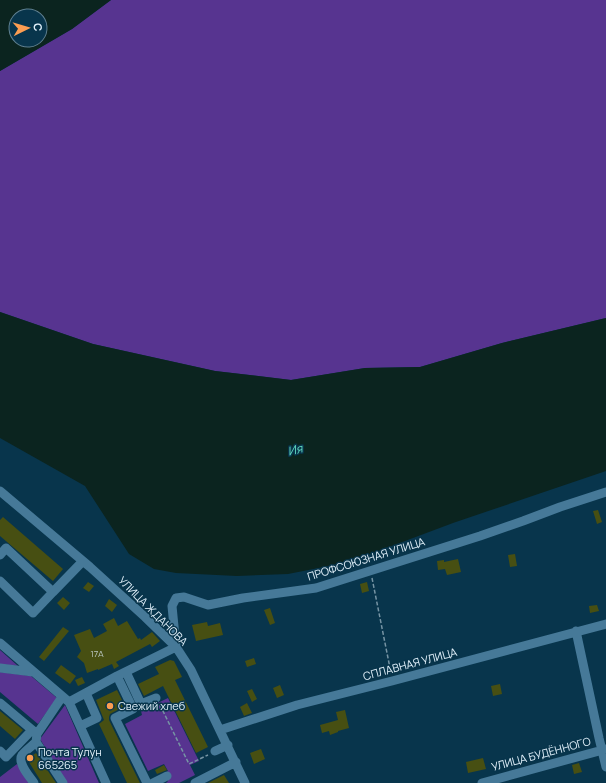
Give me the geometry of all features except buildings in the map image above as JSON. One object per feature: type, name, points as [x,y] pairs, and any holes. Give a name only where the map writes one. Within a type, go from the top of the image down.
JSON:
[{"type":"street","name":"УЛИЦА ЖДАНОВА","points":[[0,491],[83,561],[176,647],[191,670],[245,783]]},
{"type":"street","name":"ПРОФСОЮЗНАЯ УЛИЦА","points":[[176,647],[172,606],[176,598],[184,597],[208,605],[244,598],[316,588],[480,536],[606,492]]},
{"type":"street","points":[[0,555],[6,548],[53,592]]},
{"type":"street","points":[[0,581],[33,613],[83,561]]},
{"type":"street","name":"СПЛАВНАЯ УЛИЦА","points":[[220,730],[296,705],[606,624]]},
{"type":"street","points":[[576,631],[604,750],[606,767]]},
{"type":"street","points":[[0,643],[66,699],[106,783]]},
{"type":"street","points":[[34,783],[22,764],[21,759],[35,735],[66,699],[86,693],[176,647]]},
{"type":"street","points":[[0,668],[33,672]]},
{"type":"street","points":[[126,672],[141,704],[156,698]]},
{"type":"street","points":[[118,676],[133,709],[115,718],[147,783]]},
{"type":"street","points":[[80,726],[97,718],[86,693]]},
{"type":"street","points":[[0,703],[35,735],[63,783]]},
{"type":"street","points":[[0,751],[6,757],[35,735]]},
{"type":"street","points":[[215,751],[228,745]]},
{"type":"street","name":"УЛИЦА БУДЁННОГО","points":[[482,783],[604,750]]},
{"type":"street","points":[[195,783],[236,762]]},
{"type":"street","points":[[153,783],[167,776]]},
{"type":"path","points":[[371,571],[392,681]]},
{"type":"path","points":[[156,698],[189,764],[215,751]]},
{"type":"shaded area","points":[[111,0],[606,0],[606,318],[502,343],[420,367],[365,368],[291,380],[215,371],[93,344],[0,312],[0,71],[39,48],[48,48],[48,43],[72,29]]},
{"type":"shaded area","points":[[0,650],[18,666],[0,664]]},
{"type":"shaded area","points":[[0,672],[31,676],[57,698],[38,724],[0,692]]},
{"type":"shaded area","points":[[168,698],[199,761],[190,765],[195,775],[179,783],[166,783],[168,781],[165,773],[168,771],[164,764],[148,771],[125,724],[142,715],[141,711]]},
{"type":"shaded area","points":[[65,705],[99,783],[67,783],[40,739]]},
{"type":"shaded area","points":[[17,764],[30,783],[0,783],[0,777]]},
{"type":"water","points":[[0,0],[111,0],[72,29],[48,43],[48,8],[8,8],[8,48],[39,48],[0,71]]},
{"type":"water","name":"Ия","points":[[0,312],[93,344],[215,371],[291,380],[365,368],[420,367],[502,343],[606,318],[606,471],[453,523],[349,562],[288,574],[237,576],[176,573],[154,569],[129,554],[85,486],[0,438]]},
{"type":"place","name":"Свежий хлеб","points":[[110,706]]},
{"type":"place","name":"Почта Тулун 665265","points":[[30,758]]}]
